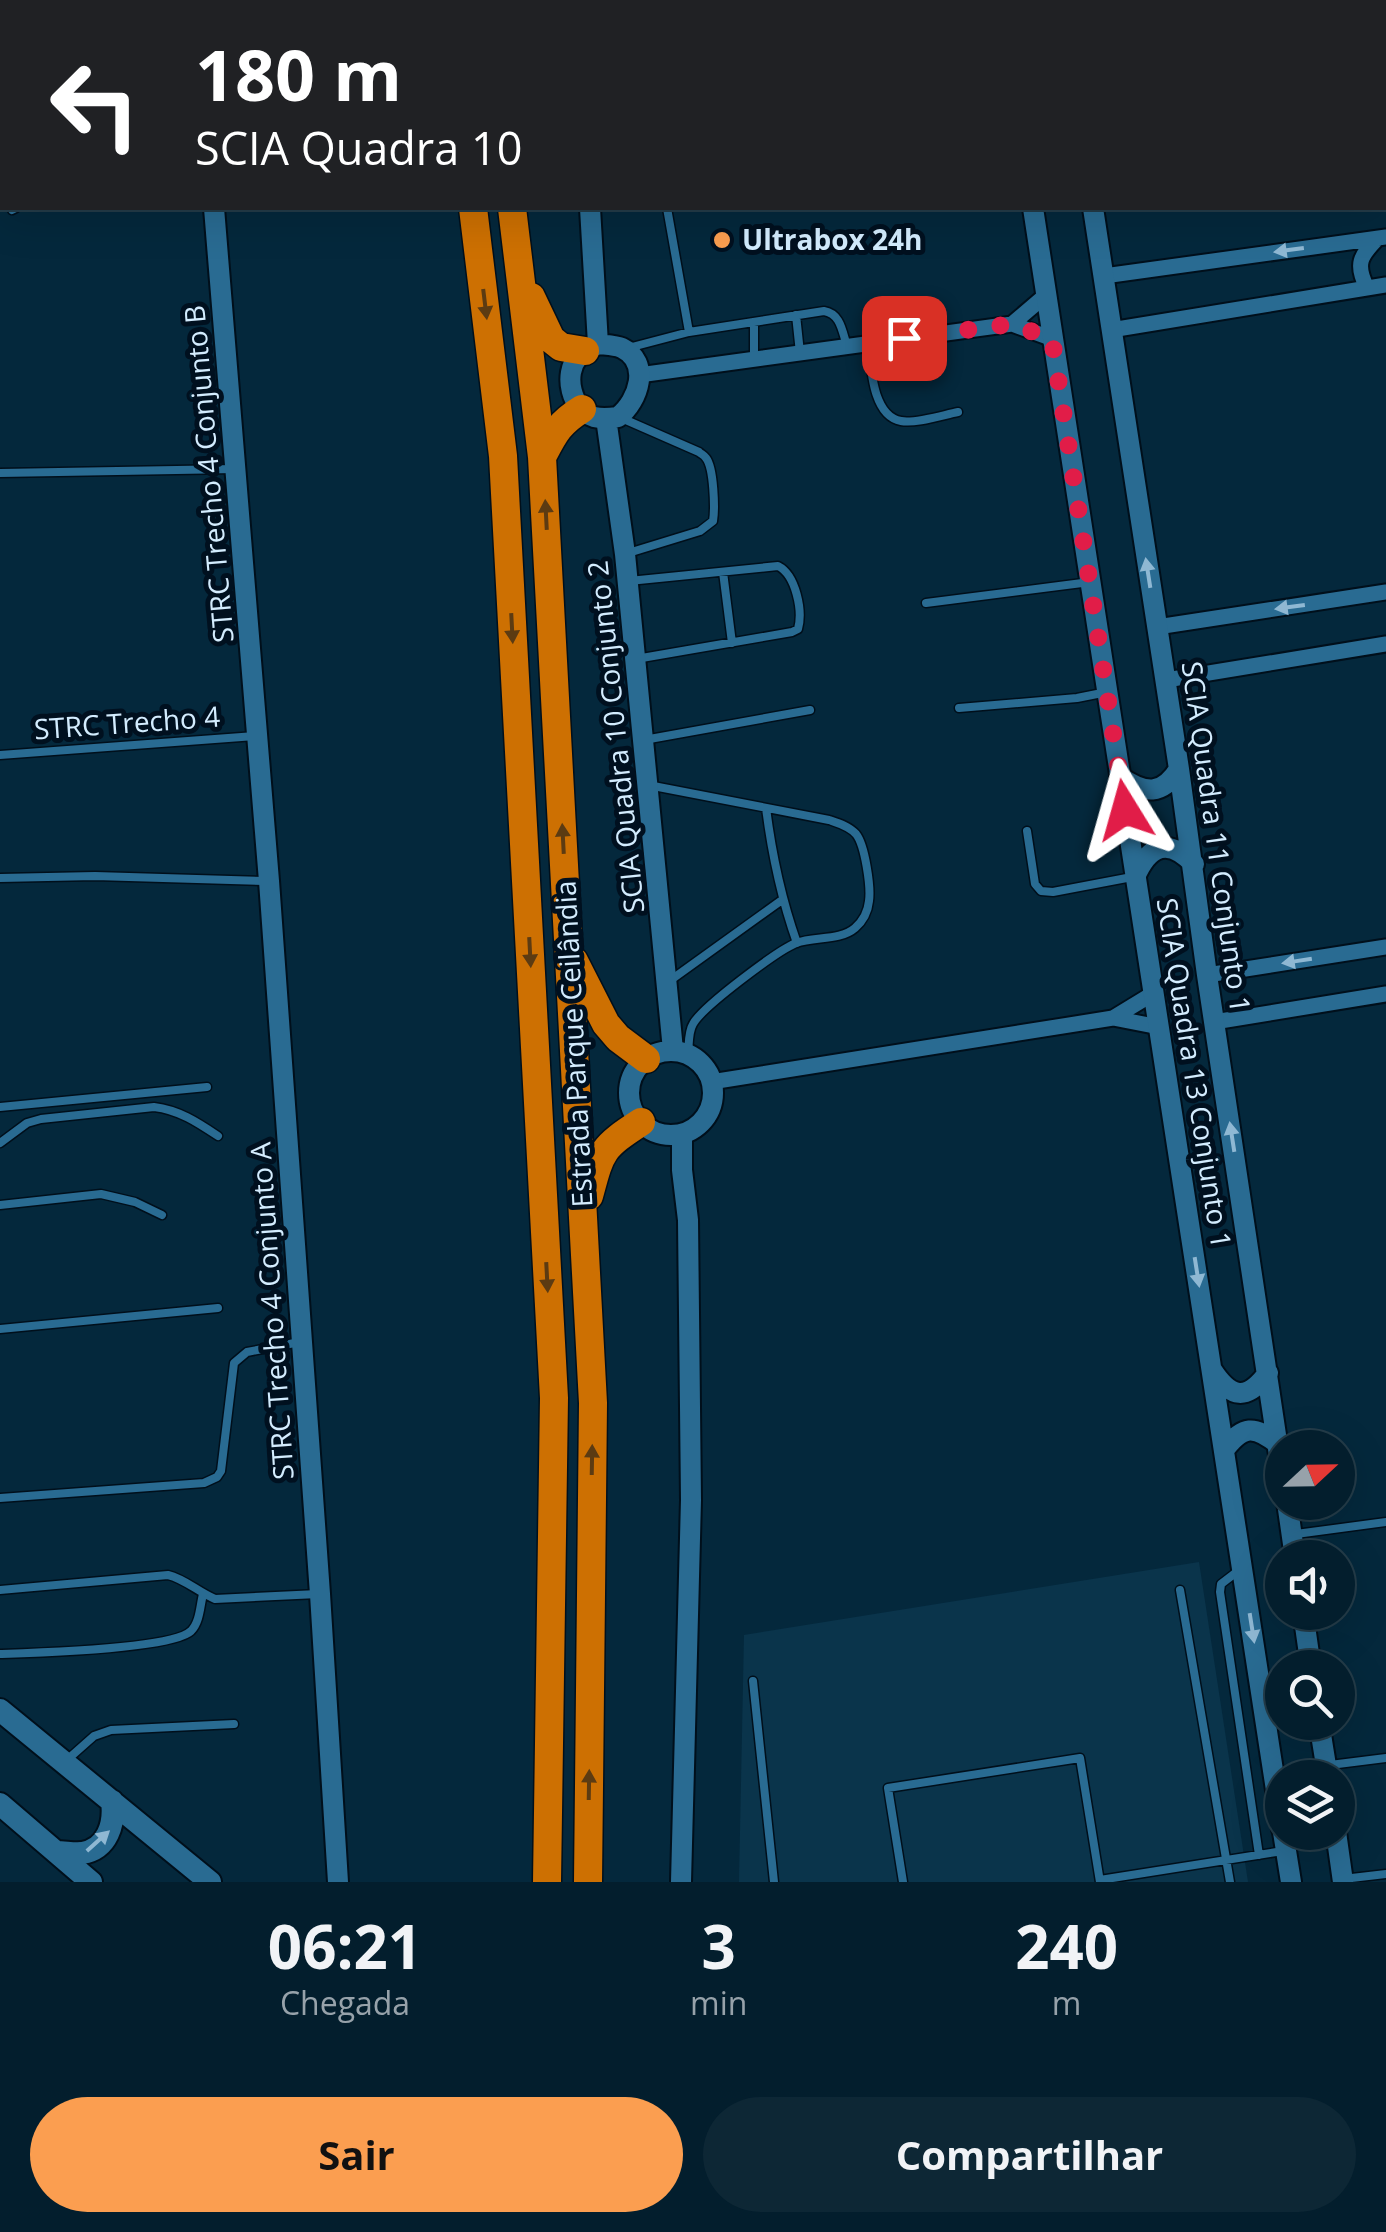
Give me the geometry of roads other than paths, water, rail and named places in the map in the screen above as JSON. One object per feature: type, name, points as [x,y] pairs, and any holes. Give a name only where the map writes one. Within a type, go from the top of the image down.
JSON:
[{"type":"highway","name":"Estrada Parque Ceilândia","points":[[473,210],[503,456],[554,1398],[547,1882]]},
{"type":"highway","name":"Estrada Parque Ceilândia","points":[[512,210],[542,457],[593,1403],[588,1882]]},
{"type":"highway","points":[[516,246],[532,298],[552,339],[561,348],[591,348]]},
{"type":"highway","points":[[542,457],[564,420],[602,415]]},
{"type":"highway","points":[[569,951],[606,1024],[646,1058]]},
{"type":"highway","points":[[583,1216],[598,1160],[608,1144],[641,1122]]},
{"type":"main road","points":[[1,1706],[210,1882]]},
{"type":"main road","points":[[57,1852],[84,1852],[99,1846],[110,1831],[112,1801]]},
{"type":"main road","points":[[0,1804],[91,1882]]},
{"type":"street","points":[[590,210],[591,348]]},
{"type":"street","name":"SCIA Quadra 13 Conjunto 1","points":[[1032,210],[1272,1760]]},
{"type":"street","name":"SCIA Quadra 11 Conjunto 1","points":[[1093,210],[1276,1430]]},
{"type":"street","name":"STRC Trecho 4 Conjunto B","points":[[216,212],[258,736]]},
{"type":"street","points":[[1104,276],[1382,238]]},
{"type":"street","points":[[1368,288],[1360,275],[1360,260],[1382,238]]},
{"type":"street","points":[[1111,330],[1386,285]]},
{"type":"street","points":[[1012,324],[1046,295]]},
{"type":"street","points":[[639,375],[1012,324],[1052,339]]},
{"type":"street","points":[[591,348],[624,349],[634,357],[640,382],[633,401],[602,415],[572,394],[570,376],[575,359],[591,348]]},
{"type":"street","name":"SCIA Quadra 10 Conjunto 2","points":[[602,415],[626,554],[668,982],[681,1052]]},
{"type":"street","points":[[1157,627],[1386,592]]},
{"type":"street","points":[[1166,680],[1386,644]]},
{"type":"street","name":"STRC Trecho 4 Conjunto A","points":[[258,736],[338,1882]]},
{"type":"street","points":[[1120,777],[1134,787],[1160,789],[1180,770]]},
{"type":"street","points":[[1135,877],[1142,859],[1153,851],[1170,848],[1182,852],[1194,864]]},
{"type":"street","points":[[1207,975],[1386,947]]},
{"type":"street","points":[[1113,1018],[1154,992]]},
{"type":"street","points":[[1214,1022],[1386,994]]},
{"type":"street","points":[[711,1082],[1113,1018],[1160,1028]]},
{"type":"street","points":[[658,1052],[681,1052],[700,1062],[711,1082],[712,1100],[709,1111],[696,1127],[682,1134],[666,1135],[641,1122],[631,1107],[629,1089],[634,1072],[646,1058],[658,1052]]},
{"type":"street","points":[[681,1882],[691,1500],[688,1220],[682,1134]]},
{"type":"street","points":[[1211,1368],[1221,1384],[1232,1392],[1248,1392],[1268,1373]]},
{"type":"street","points":[[1224,1450],[1244,1431],[1265,1435]]},
{"type":"street","points":[[1289,1520],[1293,1540]]},
{"type":"street","name":"SCIA Quadra 13 Conjunto 1","points":[[1286,1850],[1291,1882]]},
{"type":"street","points":[[1339,1850],[1343,1880]]},
{"type":"lane","points":[[668,210],[689,332]]},
{"type":"lane","points":[[624,349],[689,332],[824,311],[838,318],[846,346]]},
{"type":"lane","points":[[796,315],[800,352]]},
{"type":"lane","points":[[754,322],[754,359]]},
{"type":"lane","points":[[868,343],[880,405],[891,418],[903,422],[958,412]]},
{"type":"lane","points":[[602,415],[698,452],[710,467],[713,521],[700,531],[626,554]]},
{"type":"lane","points":[[0,473],[237,469]]},
{"type":"lane","points":[[628,581],[778,566],[786,569],[793,582],[800,616],[798,629],[792,632],[636,660]]},
{"type":"lane","points":[[722,572],[732,643]]},
{"type":"lane","points":[[926,603],[1090,582]]},
{"type":"lane","points":[[959,708],[1107,692]]},
{"type":"lane","points":[[644,740],[810,710]]},
{"type":"lane","name":"STRC Trecho 4","points":[[0,755],[258,736]]},
{"type":"lane","points":[[648,785],[844,825],[856,833],[863,846],[870,898],[857,927],[796,943],[766,960],[703,1012],[691,1026],[681,1052]]},
{"type":"lane","points":[[766,808],[774,865],[796,943]]},
{"type":"lane","points":[[1027,832],[1035,884],[1040,891],[1135,877]]},
{"type":"lane","points":[[0,878],[95,876],[269,881]]},
{"type":"lane","points":[[668,982],[782,900]]},
{"type":"lane","points":[[0,1107],[207,1087]]},
{"type":"lane","points":[[0,1143],[27,1123],[41,1119],[154,1107],[185,1115],[218,1136]]},
{"type":"lane","points":[[0,1205],[101,1194],[134,1202],[162,1215]]},
{"type":"lane","points":[[0,1329],[218,1308]]},
{"type":"lane","points":[[0,1498],[212,1480],[220,1470],[234,1364],[247,1352],[302,1342]]},
{"type":"lane","points":[[1292,1534],[1386,1522]]},
{"type":"lane","points":[[1242,1568],[1227,1577],[1220,1592],[1259,1855]]},
{"type":"lane","points":[[0,1590],[168,1575],[215,1599],[320,1594]]},
{"type":"lane","points":[[1180,1590],[1230,1882]]},
{"type":"lane","points":[[0,1654],[113,1648],[187,1635],[196,1624],[203,1594]]},
{"type":"lane","points":[[753,1680],[774,1882]]},
{"type":"lane","points":[[64,1762],[94,1736],[110,1730],[234,1724]]},
{"type":"lane","points":[[903,1882],[888,1788],[1080,1758],[1100,1881],[1259,1855],[1266,1850]]},
{"type":"lane","points":[[1355,1765],[1386,1758]]},
{"type":"lane","points":[[1343,1880],[1386,1874]]},
{"type":"place","name":"Ultrabox 24h","points":[[722,240]]}]
